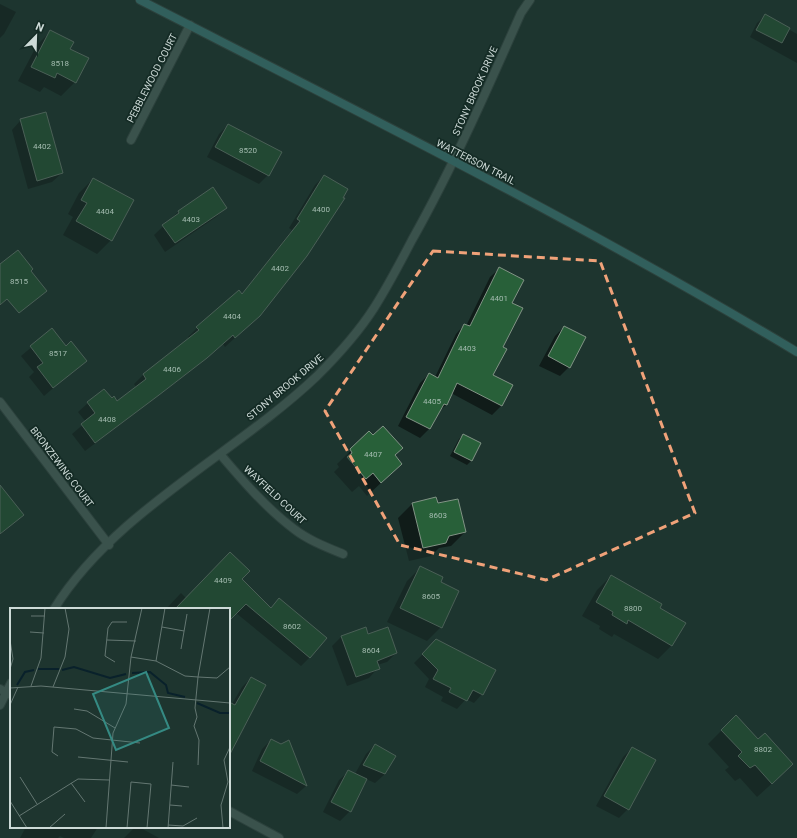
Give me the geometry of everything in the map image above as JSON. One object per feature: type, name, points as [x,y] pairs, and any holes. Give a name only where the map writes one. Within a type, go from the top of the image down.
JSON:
[{"type":"main road","name":"WATTERSON TRAIL","points":[[140,0],[454,161],[594,235],[797,352]]},
{"type":"street","name":"STONY BROOK DRIVE","points":[[55,608],[85,569],[134,520],[220,454],[315,377],[342,350],[374,308],[454,161],[522,13],[530,0]]},
{"type":"street","name":"PEBBLEWOOD COURT","points":[[131,140],[190,25]]},
{"type":"street","name":"BRONZEWING COURT","points":[[0,402],[109,544]]},
{"type":"street","name":"WAYFIELD COURT","points":[[220,454],[244,482],[294,529],[313,541],[343,554]]},
{"type":"street","points":[[0,705],[6,692]]},
{"type":"street","points":[[230,812],[279,838]]},
{"type":"highlighted area","points":[[433,251],[600,261],[695,513],[546,580],[400,545],[325,411]]},
{"type":"building","points":[[765,14],[790,28],[782,43],[756,30]]},
{"type":"building","points":[[50,30],[74,42],[70,49],[89,58],[76,83],[57,73],[55,78],[31,67]]},
{"type":"building","points":[[46,112],[63,173],[37,181],[20,119]]},
{"type":"building","points":[[228,124],[282,152],[269,176],[215,147]]},
{"type":"building","points":[[324,175],[348,189],[343,198],[345,198],[307,256],[260,316],[235,338],[233,335],[207,358],[95,443],[81,424],[95,413],[87,402],[104,389],[112,398],[114,396],[117,401],[146,379],[143,374],[199,330],[196,327],[239,290],[242,294],[300,221],[297,219]]},
{"type":"building","points":[[93,178],[134,200],[112,241],[76,221],[87,203],[81,200]]},
{"type":"building","points":[[213,187],[227,208],[175,243],[162,225],[179,213],[178,211]]},
{"type":"building","points":[[18,250],[33,269],[31,271],[47,291],[19,313],[7,299],[0,305],[0,264]]},
{"type":"building","points":[[499,267],[524,280],[512,303],[523,308],[503,347],[507,349],[493,375],[513,385],[502,406],[457,383],[447,405],[444,404],[430,429],[406,417],[429,373],[438,378],[464,324],[470,326]]},
{"type":"building","points":[[564,326],[586,337],[570,368],[548,356]]},
{"type":"building","points":[[52,328],[66,346],[71,341],[87,361],[53,388],[37,367],[43,363],[30,346]]},
{"type":"building","points":[[383,426],[403,448],[395,455],[402,464],[381,483],[373,473],[366,479],[347,457],[352,453],[350,449],[369,431],[373,435]]},
{"type":"building","points":[[463,434],[481,443],[472,461],[454,452]]},
{"type":"building","points":[[0,485],[24,515],[0,534]]},
{"type":"building","points":[[436,497],[438,503],[458,499],[466,532],[449,536],[446,543],[423,548],[412,503]]},
{"type":"building","points":[[230,552],[250,571],[242,579],[271,608],[279,598],[327,638],[310,658],[246,604],[230,620],[230,608],[176,608]]},
{"type":"building","points":[[420,566],[443,577],[441,582],[459,591],[442,628],[400,608]]},
{"type":"building","points":[[611,575],[662,604],[660,608],[686,623],[672,646],[628,620],[627,624],[612,615],[613,612],[596,602]]},
{"type":"building","points":[[366,627],[368,634],[388,627],[397,653],[377,661],[380,669],[356,677],[341,636]]},
{"type":"building","points":[[436,639],[496,670],[483,695],[473,690],[467,701],[449,692],[451,688],[433,679],[438,670],[422,654]]},
{"type":"building","points":[[251,677],[266,685],[230,754],[230,702],[235,705]]},
{"type":"building","points":[[736,715],[758,739],[765,733],[793,764],[772,784],[755,765],[750,768],[738,756],[742,752],[721,730]]},
{"type":"building","points":[[271,739],[281,744],[289,740],[307,786],[260,761]]},
{"type":"building","points":[[375,744],[396,756],[385,774],[363,765]]},
{"type":"building","points":[[632,747],[656,760],[629,810],[604,796]]},
{"type":"building","points":[[348,770],[367,779],[351,812],[331,802]]}]
